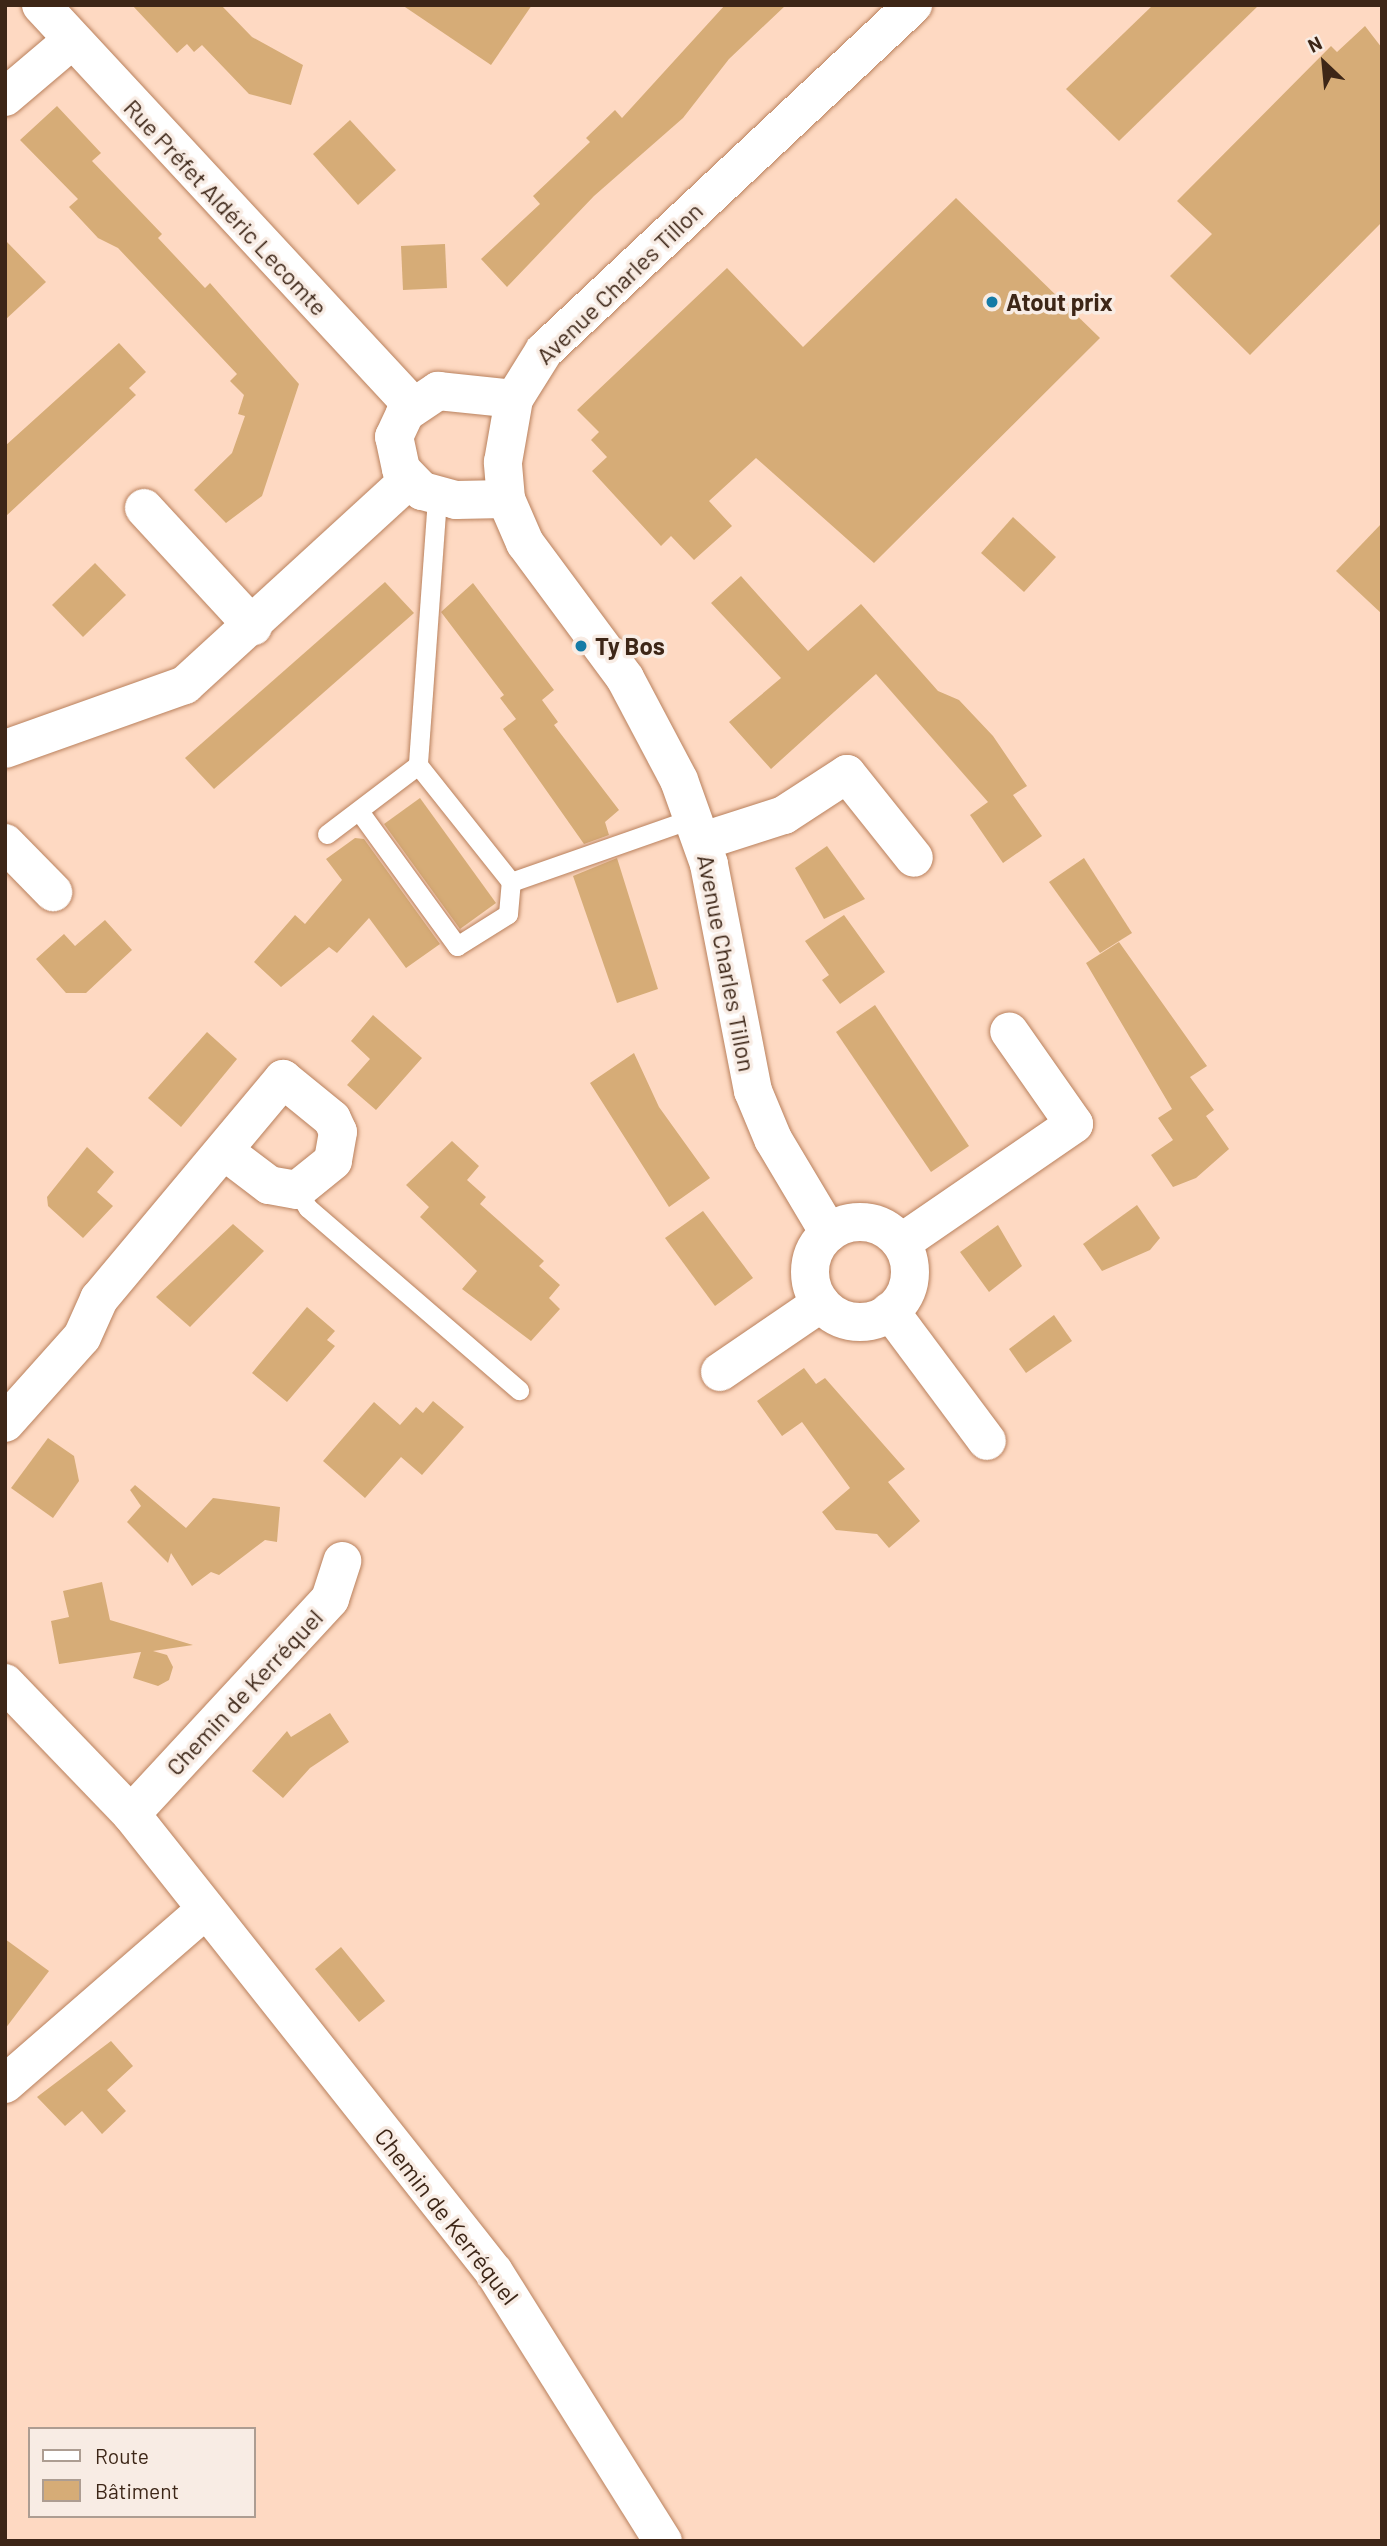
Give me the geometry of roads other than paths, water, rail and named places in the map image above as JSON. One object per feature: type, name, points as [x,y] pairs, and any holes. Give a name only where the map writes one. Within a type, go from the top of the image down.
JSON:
[{"type":"street","name":"Rue Préfet Aldéric Lecomte","points":[[41,5],[71,41],[413,406]]},
{"type":"street","name":"Avenue Charles Tillon","points":[[829,1233],[773,1139],[753,1091],[699,829],[631,688],[540,568],[506,499],[504,445],[514,399],[534,363],[576,319],[912,5]]},
{"type":"street","points":[[5,97],[71,41]]},
{"type":"street","points":[[423,489],[394,437],[413,406],[438,391],[514,399]]},
{"type":"street","points":[[5,749],[172,692],[423,489],[506,499]]},
{"type":"street","points":[[144,508],[253,626]]},
{"type":"street","name":"Avenue Charles Tillon","points":[[699,829],[784,815],[847,774],[914,858]]},
{"type":"street","points":[[5,843],[53,892]]},
{"type":"street","points":[[901,1244],[1074,1124],[1009,1031]]},
{"type":"street","points":[[5,1423],[82,1337],[99,1299],[283,1079],[332,1119],[338,1132],[333,1161],[297,1189],[268,1185],[224,1151]]},
{"type":"street","points":[[873,1223],[901,1244],[908,1286],[890,1311],[862,1322],[821,1303],[811,1267],[829,1233],[873,1223]]},
{"type":"street","points":[[720,1372],[821,1303]]},
{"type":"street","points":[[890,1311],[987,1441]]},
{"type":"street","name":"Chemin de Kerréquel","points":[[131,1814],[330,1599],[342,1562]]},
{"type":"street","name":"Chemin de Kerréquel","points":[[5,1683],[131,1814],[204,1911],[502,2283],[663,2541]]},
{"type":"street","points":[[5,2084],[204,1911]]},
{"type":"lane","points":[[359,811],[457,946],[508,914],[511,882],[418,765],[423,489]]},
{"type":"lane","points":[[327,834],[418,765]]},
{"type":"lane","points":[[511,882],[699,829]]},
{"type":"lane","points":[[297,1189],[308,1208],[519,1391]]},
{"type":"place","name":"Atout prix","points":[[992,302]]},
{"type":"place","name":"Ty Bos","points":[[581,646]]}]
